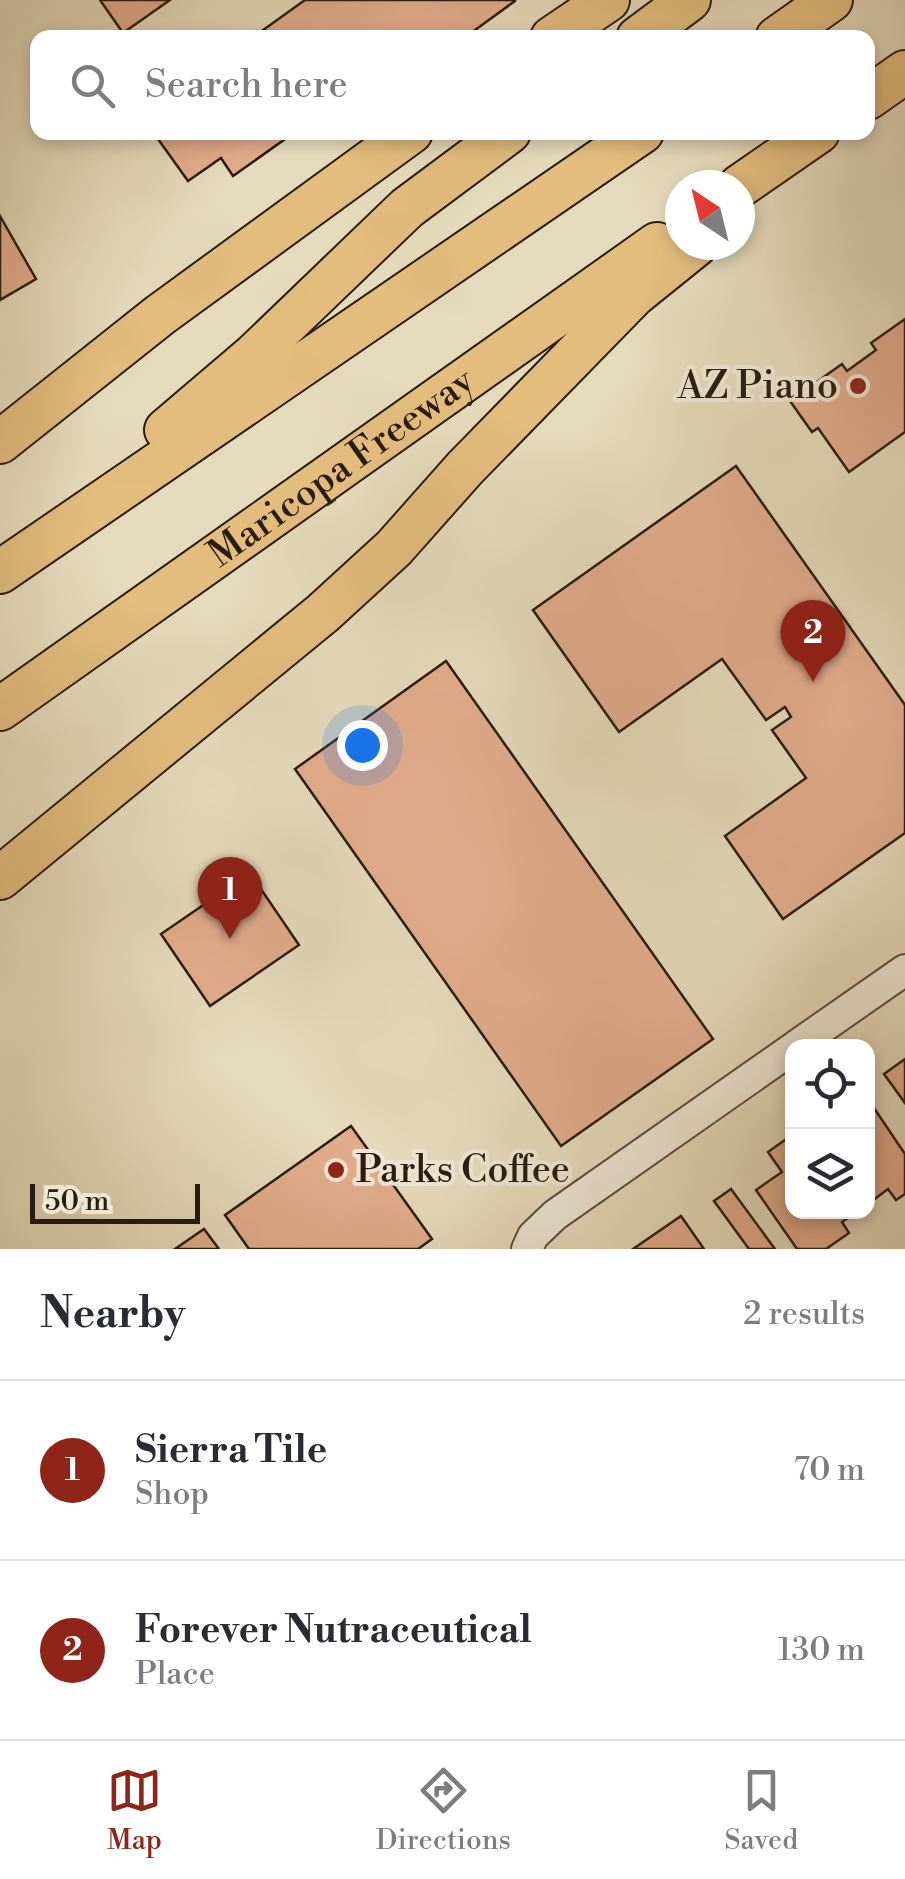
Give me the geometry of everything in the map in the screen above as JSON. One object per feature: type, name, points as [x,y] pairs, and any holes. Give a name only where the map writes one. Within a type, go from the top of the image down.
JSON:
[{"type":"highway","points":[[564,30],[608,0]]},
{"type":"highway","points":[[649,30],[688,0]]},
{"type":"highway","points":[[788,30],[830,0]]},
{"type":"highway","points":[[875,93],[905,72]]},
{"type":"highway","points":[[0,442],[160,315],[400,140]]},
{"type":"highway","points":[[2,571],[254,355],[406,208],[498,140]]},
{"type":"highway","points":[[2,571],[630,140]]},
{"type":"highway","points":[[755,179],[807,140]]},
{"type":"highway","name":"Maricopa Freeway","points":[[0,709],[665,239]]},
{"type":"highway","points":[[0,878],[380,561],[634,295],[677,260]]},
{"type":"street","points":[[807,1039],[905,970]]},
{"type":"street","points":[[527,1249],[533,1236],[555,1215],[785,1054]]},
{"type":"building","points":[[100,0],[170,0],[127,30],[121,30]]},
{"type":"building","points":[[305,0],[515,0],[475,30],[263,30]]},
{"type":"building","points":[[159,140],[284,140],[233,176],[221,158],[188,181]]},
{"type":"building","points":[[0,216],[36,279],[0,300]]},
{"type":"building","name":"AZ Piano","points":[[905,319],[905,432],[849,472],[818,428],[812,432],[790,401],[842,364],[847,371],[876,350],[871,343]]},
{"type":"building","points":[[736,466],[905,705],[905,833],[783,919],[725,836],[806,778],[772,730],[791,717],[785,707],[766,720],[722,659],[619,732],[533,610]]},
{"type":"building","points":[[446,661],[713,1039],[561,1146],[295,769]]},
{"type":"building","points":[[250,873],[299,945],[210,1006],[161,934]]},
{"type":"building","points":[[905,1059],[905,1103],[884,1074]]},
{"type":"building","points":[[875,1109],[905,1154],[905,1194],[896,1200],[888,1189],[875,1199]]},
{"type":"building","name":"Parks Coffee","points":[[351,1126],[432,1239],[418,1249],[249,1249],[225,1215]]},
{"type":"building","points":[[785,1140],[785,1219],[846,1219],[842,1222],[849,1233],[826,1249],[797,1249],[756,1190],[782,1172],[768,1152]]},
{"type":"building","points":[[731,1189],[775,1249],[749,1249],[714,1201]]},
{"type":"building","points":[[681,1216],[704,1249],[633,1249]]},
{"type":"building","points":[[204,1229],[219,1249],[175,1249]]},
{"type":"place","name":"AZ Piano","points":[[858,386]]},
{"type":"place","name":"Forever Nutraceutical","points":[[813,682]]},
{"type":"place","name":"Sierra Tile","points":[[230,939]]},
{"type":"place","name":"Parks Coffee","points":[[336,1170]]}]
